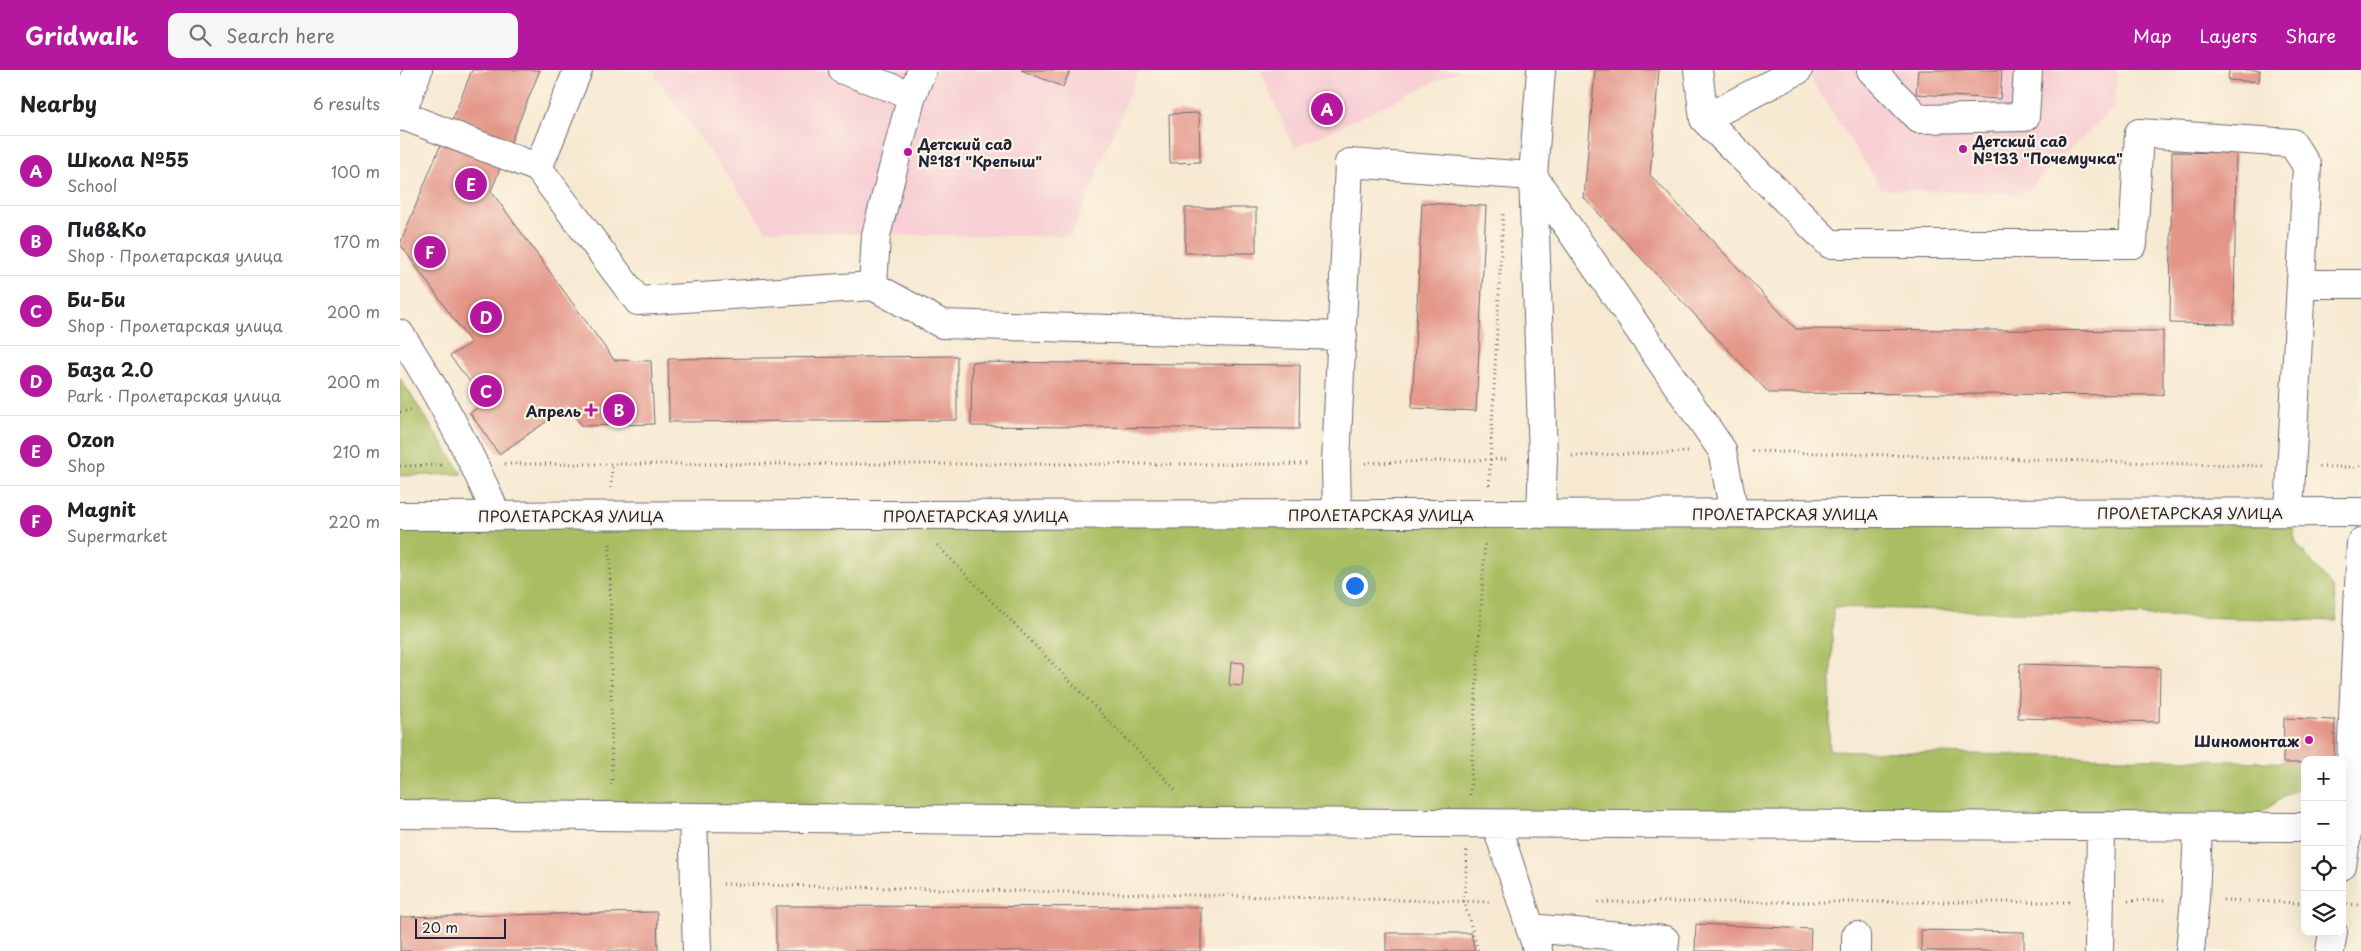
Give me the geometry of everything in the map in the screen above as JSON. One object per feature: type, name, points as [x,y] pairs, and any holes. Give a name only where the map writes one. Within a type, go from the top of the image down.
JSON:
[{"type":"street","points":[[418,70],[400,116],[538,168],[638,301],[873,286],[942,324],[1343,336]]},
{"type":"street","points":[[538,168],[578,70]]},
{"type":"street","points":[[843,70],[912,95]]},
{"type":"street","points":[[873,286],[876,234],[912,95],[922,70]]},
{"type":"street","points":[[1541,70],[1533,176],[1543,457],[1541,514]]},
{"type":"street","points":[[1698,70],[1704,119],[1830,244],[2133,244],[2139,133],[2292,143],[2307,166],[2290,512]]},
{"type":"street","points":[[1704,119],[1798,70]]},
{"type":"street","points":[[1871,70],[1919,119],[2026,117],[2028,70]]},
{"type":"street","points":[[1338,514],[1336,464],[1349,163],[1533,176]]},
{"type":"street","points":[[1533,176],[1722,450],[1734,513]]},
{"type":"street","points":[[2302,284],[2361,284]]},
{"type":"street","points":[[400,334],[432,383],[475,464],[497,516]]},
{"type":"street","name":"ПРОЛЕТАРСКАЯ УЛИЦА","points":[[400,516],[2361,512]]},
{"type":"street","points":[[2346,847],[2350,828],[2361,543]]},
{"type":"street","points":[[400,814],[1469,824],[2301,827]]},
{"type":"street","points":[[693,817],[697,951]]},
{"type":"street","points":[[1496,824],[1534,939],[1665,940],[1664,951]]},
{"type":"street","points":[[2099,951],[2101,826]]},
{"type":"street","points":[[2190,951],[2195,899],[2198,827]]},
{"type":"street","points":[[2330,951],[2332,936]]},
{"type":"path","points":[[1478,951],[1464,901],[1491,460],[1504,174]]},
{"type":"path","points":[[400,466],[475,464],[1336,464],[1491,460],[1722,450],[2292,467],[2361,467]]},
{"type":"path","points":[[612,464],[610,515],[613,816]]},
{"type":"path","points":[[908,515],[1207,822]]},
{"type":"path","points":[[2346,904],[2361,904]]},
{"type":"shaded area","name":"Детский сад №181 \"Крепыш\"","points":[[657,70],[1139,70],[1071,236],[876,235],[766,230],[655,75]]},
{"type":"shaded area","points":[[1260,70],[1461,70],[1294,148]]},
{"type":"shaded area","name":"Детский сад №133 \"Почемучка\"","points":[[1805,70],[2117,70],[2114,108],[2023,194],[1882,189]]},
{"type":"green space","points":[[400,378],[462,474],[400,476]]},
{"type":"green space","points":[[2289,512],[2296,543],[2333,588],[2338,621],[1833,607],[1829,750],[2301,763],[2301,786],[2239,827],[400,814],[400,525]]},
{"type":"building","points":[[472,70],[540,70],[510,144],[452,121]]},
{"type":"building","points":[[1021,70],[1070,70],[1063,87]]},
{"type":"building","points":[[1595,70],[1659,70],[1650,175],[1796,329],[2163,331],[2163,395],[1769,393],[1584,198]]},
{"type":"building","points":[[1918,70],[2002,70],[2000,99],[1916,94]]},
{"type":"building","points":[[2229,70],[2260,70],[2259,82],[2228,80]]},
{"type":"building","points":[[1199,113],[1200,162],[1170,163],[1169,114]]},
{"type":"building","points":[[443,139],[502,164],[491,191],[614,360],[651,361],[654,424],[582,426],[568,407],[499,454],[470,413],[486,402],[450,356],[471,343],[400,244]]},
{"type":"building","points":[[2172,152],[2236,153],[2234,324],[2170,323]]},
{"type":"building","points":[[1422,203],[1486,206],[1476,411],[1412,408]]},
{"type":"building","points":[[1185,208],[1256,208],[1256,253],[1185,253]]},
{"type":"building","points":[[957,356],[957,420],[669,422],[668,359]]},
{"type":"building","points":[[972,362],[1300,365],[1299,429],[971,426]]},
{"type":"building","points":[[1231,662],[1244,663],[1242,686],[1229,685]]},
{"type":"building","points":[[2020,664],[2160,668],[2159,722],[2018,718]]},
{"type":"building","name":"Шиномонтаж","points":[[2284,718],[2335,720],[2334,756],[2301,756],[2301,763],[2283,763]]},
{"type":"building","points":[[776,906],[1201,907],[1201,951],[776,951]]},
{"type":"building","points":[[657,912],[658,951],[400,951],[400,917]]},
{"type":"building","points":[[1696,924],[1811,929],[1810,951],[1695,951]]},
{"type":"building","points":[[1921,930],[2024,932],[2024,951],[1921,951]]},
{"type":"building","points":[[1386,933],[1471,933],[1475,951],[1386,951]]},
{"type":"place","name":"Школа №55","points":[[1327,109]]},
{"type":"place","name":"Детский сад №133 \"Почемучка\"","points":[[1963,149]]},
{"type":"place","name":"Детский сад №181 \"Крепыш\"","points":[[908,152]]},
{"type":"place","name":"Ozon","points":[[471,184]]},
{"type":"place","name":"Magnit","points":[[430,252]]},
{"type":"place","name":"База 2.0","points":[[486,317]]},
{"type":"place","name":"Би-Би","points":[[486,391]]},
{"type":"place","name":"Апрель","points":[[591,410]]},
{"type":"place","name":"Пив&Ко","points":[[619,410]]},
{"type":"place","name":"Шиномонтаж","points":[[2309,740]]}]
